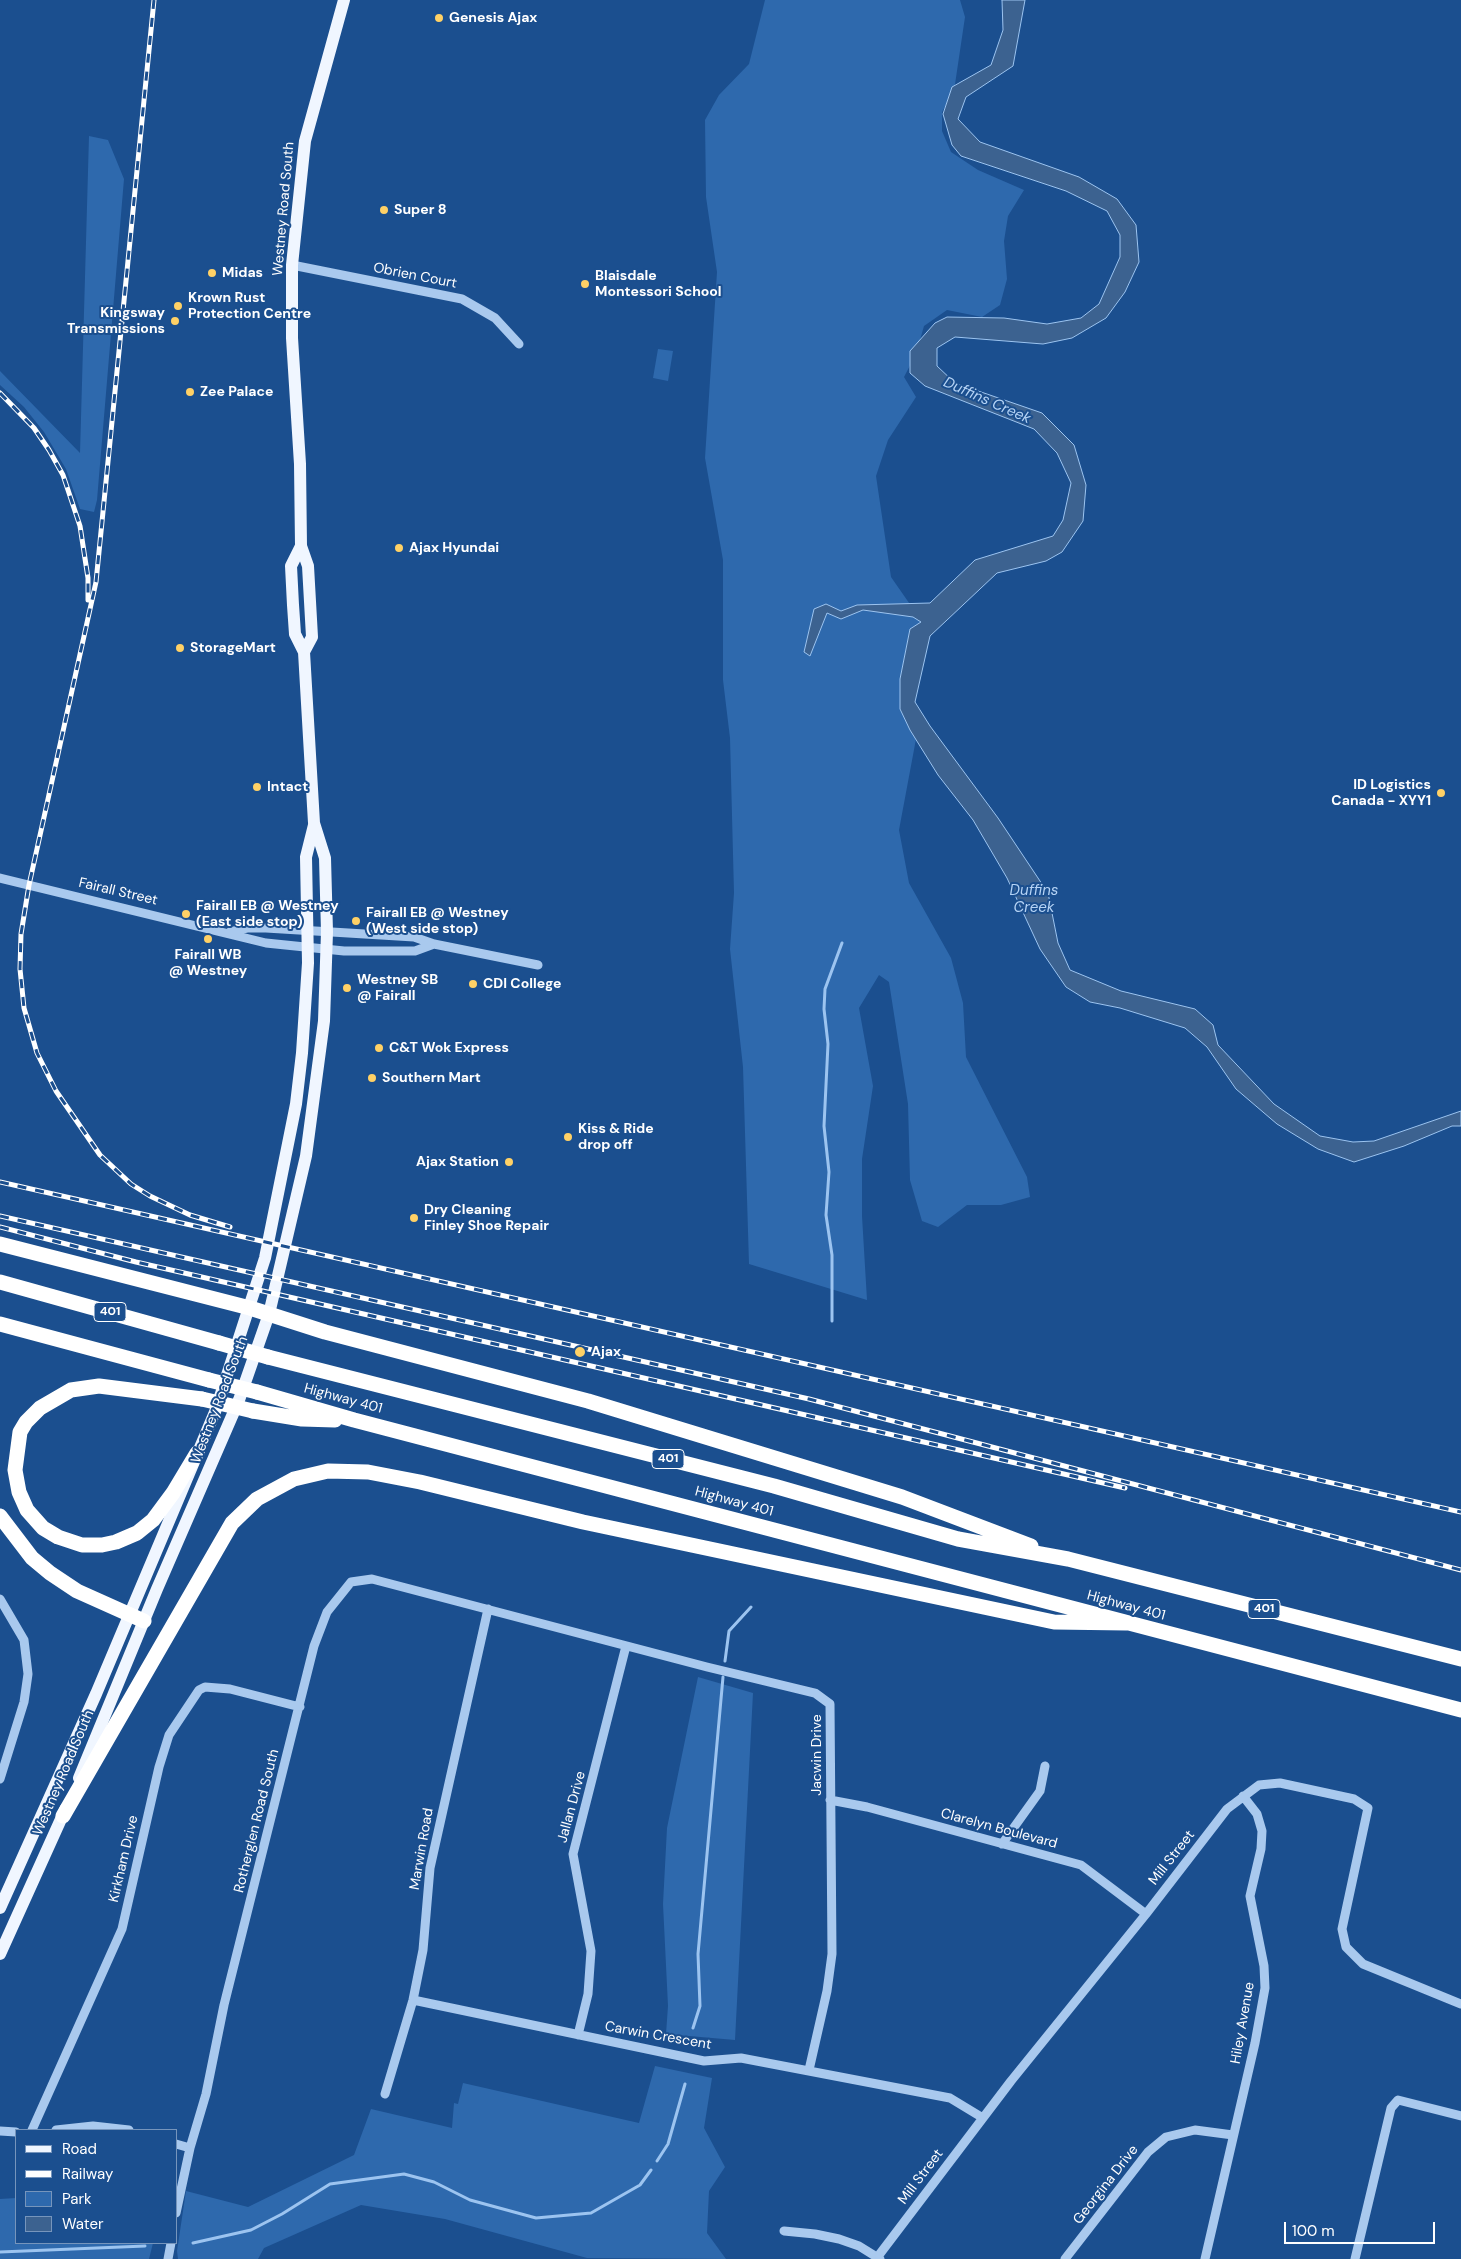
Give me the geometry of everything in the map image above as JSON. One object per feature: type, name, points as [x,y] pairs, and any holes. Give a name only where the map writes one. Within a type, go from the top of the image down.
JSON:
[{"type":"highway","points":[[0,1244],[250,1308],[588,1402],[902,1496],[1068,1559]]},
{"type":"highway","name":"Highway 401","points":[[0,1282],[268,1357],[774,1486],[958,1539],[1068,1559],[1461,1659]]},
{"type":"highway","name":"Highway 401","points":[[0,1324],[257,1392],[354,1420],[1461,1710]]},
{"type":"highway","points":[[197,1453],[173,1493],[153,1520],[136,1533],[116,1542],[102,1545],[82,1545],[58,1537],[43,1528],[27,1510],[20,1492],[15,1470],[20,1432],[26,1422],[40,1408],[71,1390],[99,1386],[202,1399],[253,1411],[302,1419],[354,1420]]},
{"type":"highway","points":[[63,1816],[232,1523],[257,1499],[294,1480],[328,1471],[368,1472],[420,1482],[583,1522],[1054,1622],[1126,1622]]},
{"type":"highway","points":[[0,1516],[32,1558],[50,1573],[77,1591],[128,1615],[144,1620]]},
{"type":"main road","name":"Westney Road South","points":[[0,1954],[63,1816],[144,1620],[229,1426],[269,1314],[297,1199],[310,1129],[324,1021],[327,932],[325,858],[314,822],[304,652],[295,634],[291,566],[301,546],[300,464],[292,338],[292,265],[304,141],[344,0]]},
{"type":"main road","name":"Westney Road South","points":[[0,1908],[96,1694],[215,1412],[265,1258],[296,1104],[302,1053],[308,947],[306,857],[314,822]]},
{"type":"street","name":"Obrien Court","points":[[292,265],[462,299],[494,318],[519,344]]},
{"type":"street","name":"Fairall Street","points":[[0,878],[229,932],[245,939],[327,949],[415,951],[434,944]]},
{"type":"street","name":"Fairall Street","points":[[229,932],[247,928],[414,937],[434,944],[538,965]]},
{"type":"street","name":"Rotherglen Road South","points":[[178,2205],[190,2148],[206,2094],[224,2005],[314,1646],[327,1612],[351,1582],[372,1579],[488,1609]]},
{"type":"street","points":[[0,1599],[24,1640],[28,1674],[24,1702],[0,1779]]},
{"type":"street","name":"Jacwin Drive","points":[[488,1609],[626,1646],[816,1693],[830,1704],[832,1954],[827,1991],[809,2070]]},
{"type":"street","name":"Marwin Road","points":[[385,2094],[413,2000],[423,1950],[430,1868],[488,1609]]},
{"type":"street","name":"Jallan Drive","points":[[578,2035],[588,1994],[591,1951],[573,1854],[626,1646]]},
{"type":"street","name":"Kirkham Drive","points":[[32,2129],[122,1929],[159,1766],[169,1735],[199,1690],[205,1687],[230,1689],[300,1706]]},
{"type":"street","points":[[1002,1844],[1040,1791],[1045,1766]]},
{"type":"street","name":"Mill Street","points":[[878,2258],[983,2118],[1146,1914],[1227,1809],[1259,1785],[1280,1783],[1354,1799],[1368,1808],[1342,1929],[1346,1947],[1363,1964],[1461,2004]]},
{"type":"street","name":"Hiley Avenue","points":[[1205,2259],[1255,2043],[1265,1988],[1264,1966],[1250,1896],[1261,1849],[1262,1831],[1257,1814],[1242,1796]]},
{"type":"street","name":"Clarelyn Boulevard","points":[[830,1800],[1081,1865],[1146,1914]]},
{"type":"street","name":"Carwin Crescent","points":[[413,2000],[704,2061],[741,2058],[950,2098],[983,2118]]},
{"type":"street","points":[[1355,2259],[1391,2108],[1398,2100],[1461,2116]]},
{"type":"street","points":[[65,2129],[93,2126],[120,2129]]},
{"type":"street","name":"Georgina Drive","points":[[1065,2259],[1148,2152],[1166,2137],[1195,2130],[1233,2135]]},
{"type":"street","points":[[0,2131],[15,2132]]},
{"type":"street","points":[[178,2145],[190,2148]]},
{"type":"street","points":[[784,2231],[839,2239],[860,2246],[878,2258]]},
{"type":"street","points":[[168,2259],[171,2244]]},
{"type":"green space","points":[[765,0],[960,0],[965,17],[954,91],[942,112],[942,131],[951,152],[978,170],[1024,190],[1008,216],[1004,241],[1007,279],[1000,305],[982,317],[947,310],[924,326],[916,354],[904,377],[916,397],[888,440],[876,476],[891,577],[923,623],[900,709],[916,739],[899,830],[909,883],[951,958],[963,1003],[966,1057],[1027,1177],[1030,1197],[1001,1205],[967,1205],[938,1227],[922,1221],[910,1180],[908,1104],[889,982],[879,975],[859,1008],[873,1086],[862,1159],[862,1216],[867,1300],[749,1264],[743,1067],[730,949],[734,893],[730,738],[723,680],[723,560],[705,458],[717,272],[706,197],[705,120],[719,95],[749,64]]},
{"type":"green space","points":[[89,136],[108,140],[124,179],[97,500],[94,512],[80,509],[66,469],[44,432],[24,407],[0,385],[0,371],[80,453]]},
{"type":"green space","points":[[658,349],[673,351],[668,381],[653,378]]},
{"type":"green space","points":[[698,1677],[753,1693],[735,2040],[666,2034],[668,2006],[663,1904],[667,1828]]},
{"type":"green space","points":[[655,2066],[712,2078],[704,2128],[725,2167],[709,2191],[707,2233],[726,2259],[587,2258],[445,2219],[361,2205],[264,2248],[258,2259],[178,2259],[177,2251],[186,2191],[248,2207],[354,2155],[371,2109],[452,2128],[454,2103],[458,2104],[463,2083],[639,2123]]},
{"type":"green space","points":[[15,2198],[15,2244],[153,2244],[149,2259],[0,2259],[0,2199]]},
{"type":"water","name":"Duffins Creek","points":[[1002,0],[1025,0],[1013,66],[966,97],[958,119],[980,142],[1079,177],[1117,199],[1136,225],[1139,262],[1125,292],[1106,318],[1072,338],[1043,344],[955,337],[937,348],[937,366],[955,383],[1042,413],[1074,445],[1086,485],[1083,521],[1062,552],[1046,561],[997,573],[930,636],[915,702],[930,726],[998,818],[1048,893],[1058,943],[1070,970],[1121,991],[1195,1009],[1213,1025],[1218,1045],[1274,1104],[1320,1136],[1353,1142],[1374,1141],[1461,1111],[1461,1126],[1452,1126],[1404,1146],[1354,1162],[1318,1149],[1277,1124],[1236,1089],[1207,1047],[1185,1028],[1120,1008],[1090,1002],[1066,987],[1040,949],[1007,878],[973,820],[938,775],[910,730],[900,709],[900,679],[910,629],[921,622],[913,617],[863,610],[841,619],[827,613],[810,656],[804,652],[814,609],[826,604],[841,611],[857,605],[930,603],[975,560],[1053,536],[1063,520],[1071,483],[1057,453],[1034,429],[925,386],[910,373],[910,351],[935,323],[947,317],[1004,318],[1047,324],[1081,318],[1099,304],[1120,257],[1120,235],[1107,211],[1066,191],[961,156],[952,145],[943,114],[952,87],[991,65],[1003,30]]},
{"type":"waterway","points":[[832,1321],[832,1255],[826,1215],[829,1172],[824,1126],[828,1044],[824,1009],[825,989],[842,943]]},
{"type":"waterway","points":[[725,1661],[729,1631],[751,1607]]},
{"type":"waterway","points":[[693,2028],[700,2006],[698,1954],[723,1677]]},
{"type":"waterway","points":[[657,2161],[668,2144],[685,2084]]},
{"type":"waterway","points":[[193,2243],[251,2230],[282,2214],[330,2184],[404,2174],[434,2182],[470,2200],[536,2218],[591,2213],[640,2185],[651,2170]]},
{"type":"waterway","points":[[0,2252],[145,2246]]},
{"type":"railway","points":[[154,0],[96,582],[29,885],[21,934],[20,969],[24,1008],[37,1053],[56,1091],[100,1155],[131,1184],[150,1196],[190,1215],[230,1227]]},
{"type":"railway","points":[[0,393],[34,428],[63,475],[80,526],[88,578],[88,600]]},
{"type":"railway","points":[[0,1182],[1461,1512]]},
{"type":"railway","points":[[0,1216],[809,1399],[1461,1570]]},
{"type":"railway","points":[[0,1227],[136,1262],[1125,1488]]},
{"type":"place","name":"Genesis Ajax","points":[[439,18]]},
{"type":"place","name":"Super 8","points":[[384,210]]},
{"type":"place","name":"Midas","points":[[212,273]]},
{"type":"place","name":"Blaisdale Montessori School","points":[[585,284]]},
{"type":"place","name":"Krown Rust Protection Centre","points":[[178,306]]},
{"type":"place","name":"Kingsway Transmissions","points":[[175,321]]},
{"type":"place","name":"Zee Palace","points":[[190,392]]},
{"type":"place","name":"Ajax Hyundai","points":[[399,548]]},
{"type":"place","name":"StorageMart","points":[[180,648]]},
{"type":"place","name":"Intact","points":[[257,787]]},
{"type":"place","name":"ID Logistics Canada - XYY1","points":[[1441,793]]},
{"type":"place","name":"Fairall EB @ Westney (East side stop)","points":[[186,914]]},
{"type":"place","name":"Fairall EB @ Westney (West side stop)","points":[[356,921]]},
{"type":"place","name":"Fairall WB @ Westney","points":[[208,939]]},
{"type":"place","name":"CDI College","points":[[473,984]]},
{"type":"place","name":"Westney SB @ Fairall","points":[[347,988]]},
{"type":"place","name":"C&T Wok Express","points":[[379,1048]]},
{"type":"place","name":"Southern Mart","points":[[372,1078]]},
{"type":"place","name":"Kiss & Ride drop off","points":[[568,1137]]},
{"type":"place","name":"Ajax Station","points":[[509,1162]]},
{"type":"place","name":"Dry Cleaning Finley Shoe Repair","points":[[414,1218]]},
{"type":"place","name":"Ajax","points":[[580,1352]]}]
